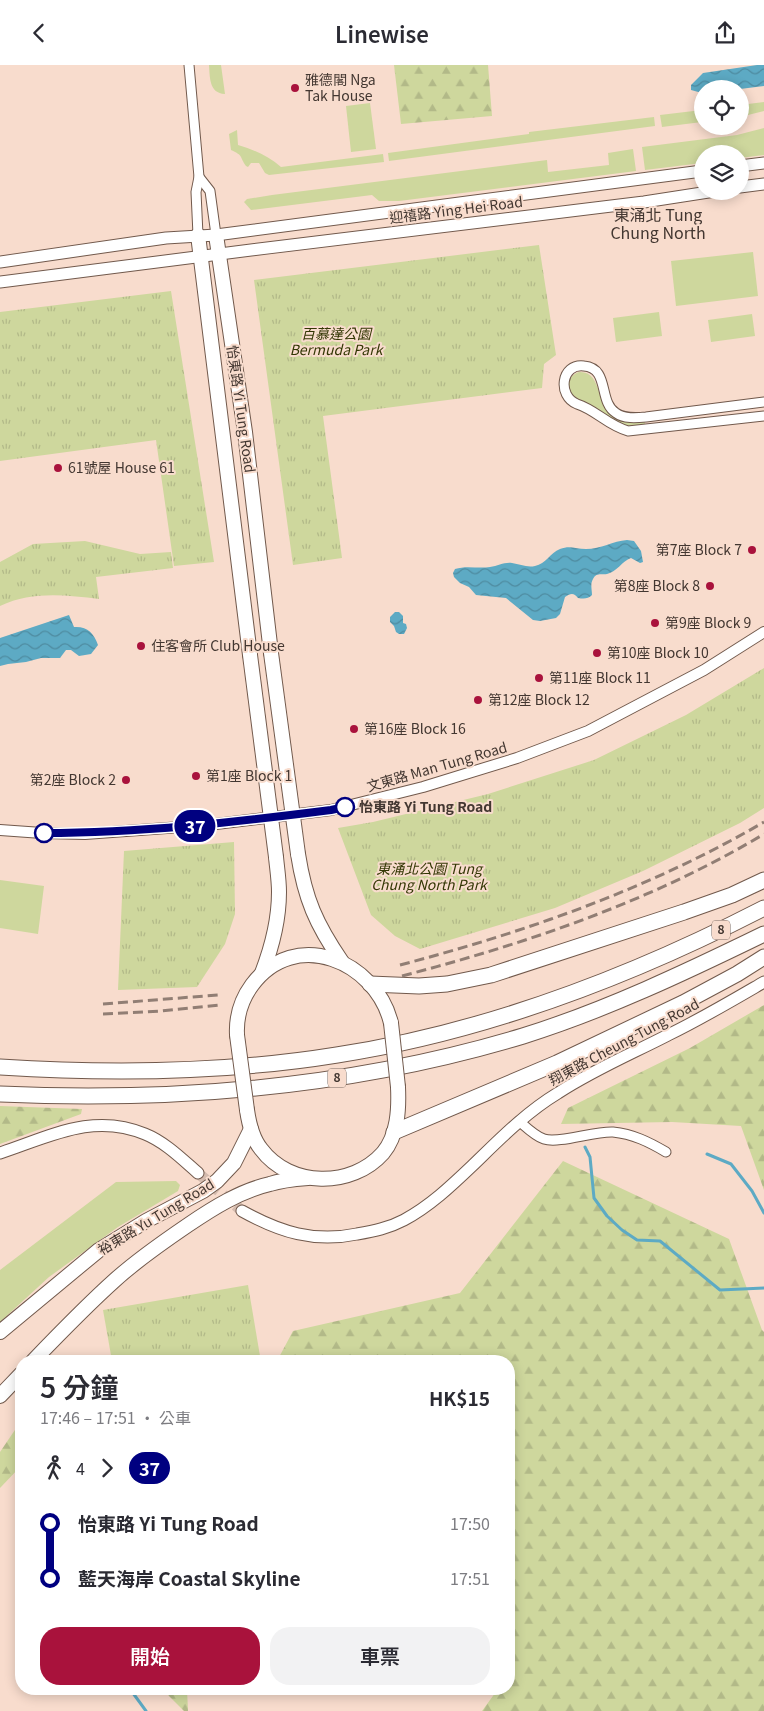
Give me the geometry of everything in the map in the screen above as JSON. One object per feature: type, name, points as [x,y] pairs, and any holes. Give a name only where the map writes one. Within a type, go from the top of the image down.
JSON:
[{"type":"highway","points":[[370,984],[419,986],[447,984],[491,975],[716,901],[764,880]]},
{"type":"highway","name":"8","points":[[0,1067],[119,1071],[213,1069],[294,1061],[373,1049],[479,1024],[554,1000],[677,951],[764,908]]},
{"type":"highway","name":"8","points":[[0,1094],[117,1096],[207,1093],[305,1083],[405,1066],[486,1046],[562,1022],[661,983],[764,934]]},
{"type":"highway","points":[[394,1132],[575,1055],[683,1003],[754,965],[764,957]]},
{"type":"main road","points":[[749,165],[764,163]]},
{"type":"main road","name":"迎禧路 Ying Hei Road","points":[[0,262],[121,244],[198,235],[216,235],[694,172]]},
{"type":"main road","points":[[749,186],[764,184]]},
{"type":"main road","name":"迎禧路 Ying Hei Road","points":[[0,282],[694,194]]},
{"type":"main road","name":"怡東路 Yi Tung Road","points":[[198,235],[276,857],[279,892],[277,921],[271,949],[262,973]]},
{"type":"main road","name":"怡東路 Yi Tung Road","points":[[216,235],[245,432],[271,653],[298,854],[306,892],[317,924],[342,962]]},
{"type":"main road","points":[[316,955],[329,957],[353,969],[370,984],[384,1003],[390,1023],[398,1087],[394,1132],[383,1152],[361,1169],[335,1178],[308,1178],[287,1171],[269,1158],[261,1149],[251,1129],[237,1035],[238,1017],[242,1003],[262,973],[282,961],[299,956],[316,955]]},
{"type":"main road","name":"翔東路 Cheung Tung Road","points":[[242,1211],[263,1223],[286,1232],[313,1237],[341,1237],[382,1229],[404,1220],[445,1192],[535,1107],[581,1079],[670,1035],[764,982]]},
{"type":"main road","points":[[0,1153],[69,1129],[96,1124],[122,1126],[146,1134],[170,1149],[198,1173]]},
{"type":"main road","name":"裕東路 Yu Tung Road","points":[[0,1332],[99,1249],[146,1221],[203,1191],[217,1181],[234,1163],[251,1129]]},
{"type":"main road","name":"裕東路 Yu Tung Road","points":[[39,1355],[116,1279],[162,1243],[200,1218],[238,1196],[270,1183],[308,1178]]},
{"type":"main road","points":[[0,1396],[15,1380]]},
{"type":"street","name":"怡東路 Yi Tung Road","points":[[189,65],[200,177],[196,192],[198,235]]},
{"type":"street","name":"怡東路 Yi Tung Road","points":[[200,177],[210,191],[216,235]]},
{"type":"street","points":[[764,402],[630,418],[616,414],[609,406],[605,398],[601,377],[592,368],[585,366],[574,368],[564,380],[565,393],[570,400],[586,407],[615,427],[628,431],[764,415]]},
{"type":"street","name":"文東路 Man Tung Road","points":[[0,830],[85,834],[208,825],[331,810],[423,787],[517,758],[588,731],[704,670],[764,632]]},
{"type":"street","points":[[519,1121],[545,1139],[564,1139],[600,1132],[614,1132],[634,1136],[666,1152]]},
{"type":"green space","points":[[209,65],[221,65],[225,94],[213,88],[210,80]]},
{"type":"green space","points":[[394,65],[488,65],[492,116],[401,124]]},
{"type":"green space","points":[[764,102],[764,111],[749,115],[749,104]]},
{"type":"green space","points":[[370,103],[376,149],[351,152],[346,106]]},
{"type":"green space","points":[[694,111],[694,123],[662,127],[660,115]]},
{"type":"green space","points":[[654,117],[655,126],[389,161],[388,153],[529,134],[529,132]]},
{"type":"green space","points":[[764,128],[764,155],[749,157],[749,145],[694,145],[694,164],[645,170],[642,147],[749,135],[749,132]]},
{"type":"green space","points":[[237,130],[238,145],[261,154],[281,167],[383,154],[384,162],[269,175],[265,173],[259,163],[251,163],[248,167],[246,166],[240,155],[231,150],[229,134]]},
{"type":"green space","points":[[633,149],[636,171],[399,201],[379,201],[372,195],[251,210],[244,202],[247,199],[272,195],[547,160],[548,172],[609,165],[608,153]]},
{"type":"green space","name":"百慕達公園 Bermuda Park","points":[[539,245],[556,355],[544,364],[542,388],[323,416],[342,558],[293,565],[254,280]]},
{"type":"green space","points":[[753,252],[758,296],[676,306],[671,261]]},
{"type":"green space","points":[[171,291],[214,562],[174,566],[156,440],[0,461],[0,312]]},
{"type":"green space","points":[[659,312],[662,336],[616,342],[613,318]]},
{"type":"green space","points":[[752,314],[755,336],[711,342],[708,320]]},
{"type":"green space","points":[[579,372],[587,373],[592,377],[601,399],[610,413],[624,420],[645,422],[645,425],[625,426],[611,420],[591,406],[573,397],[570,394],[568,383],[572,376]]},
{"type":"green space","points":[[85,541],[140,554],[171,552],[173,568],[96,577],[99,599],[49,595],[24,598],[0,606],[0,562],[33,544]]},
{"type":"green space","name":"東涌北公園 Tung Chung North Park","points":[[764,668],[764,808],[740,823],[643,871],[555,908],[420,949],[395,936],[371,915],[338,828],[373,822],[488,794],[594,760],[686,715]]},
{"type":"green space","points":[[234,842],[235,914],[225,944],[197,987],[118,990],[124,851]]},
{"type":"green space","points":[[0,880],[44,886],[38,934],[0,928]]},
{"type":"green space","points":[[764,1005],[764,1190],[741,1126],[672,1122],[561,1124],[568,1108],[690,1048]]},
{"type":"green space","points":[[0,1106],[82,1109],[81,1114],[0,1144]]},
{"type":"green space","points":[[563,1161],[729,1239],[764,1332],[764,1711],[482,1711],[494,1695],[515,1695],[515,1355],[280,1355],[293,1331],[460,1293]]},
{"type":"green space","points":[[176,1181],[180,1185],[178,1191],[118,1227],[49,1277],[0,1322],[0,1270],[116,1182]]},
{"type":"green space","points":[[248,1285],[260,1355],[111,1355],[103,1310]]},
{"type":"green space","points":[[15,1430],[15,1472],[0,1488],[0,1452]]},
{"type":"green space","points":[[168,1695],[187,1695],[188,1711],[184,1711]]},
{"type":"water","points":[[764,65],[764,86],[749,88],[749,80],[696,80],[703,73]]},
{"type":"water","points":[[694,82],[694,91],[691,90],[691,85]]},
{"type":"water","points":[[627,540],[634,541],[641,551],[643,562],[640,563],[631,558],[611,573],[596,575],[592,583],[592,595],[584,599],[572,594],[565,597],[560,614],[556,618],[540,621],[533,620],[506,598],[476,595],[469,587],[460,583],[453,573],[455,569],[459,568],[493,567],[506,563],[529,567],[535,566],[564,548],[591,549]]},
{"type":"water","points":[[395,612],[399,612],[403,616],[403,623],[406,624],[407,628],[404,634],[396,632],[390,622],[390,617]]},
{"type":"water","points":[[69,615],[74,627],[86,629],[94,637],[98,645],[91,654],[79,656],[71,650],[66,650],[60,658],[41,658],[0,666],[0,638]]},
{"type":"waterway","points":[[585,1147],[590,1157],[594,1198],[607,1216],[622,1230],[637,1240],[660,1241],[720,1290],[764,1288]]},
{"type":"waterway","points":[[707,1154],[731,1164],[752,1191],[764,1213]]},
{"type":"waterway","points":[[134,1695],[146,1711]]},
{"type":"tunnel","points":[[198,1173],[242,1211]]},
{"type":"railway","points":[[400,965],[494,938],[587,906],[677,868],[764,822]]},
{"type":"railway","points":[[402,976],[496,949],[588,918],[678,880],[764,834]]},
{"type":"railway","points":[[103,1004],[218,995]]},
{"type":"railway","points":[[103,1014],[219,1005]]},
{"type":"bus line","name":"37","points":[[44,833],[85,834],[208,825],[345,807]]},
{"type":"place","name":"雅德閣 Nga Tak House","points":[[295,88]]},
{"type":"place","name":"61號屋 House 61","points":[[58,468]]},
{"type":"place","name":"第7座 Block 7","points":[[752,550]]},
{"type":"place","name":"第8座 Block 8","points":[[710,586]]},
{"type":"place","name":"第9座 Block 9","points":[[655,623]]},
{"type":"place","name":"住客會所 Club House","points":[[141,646]]},
{"type":"place","name":"第10座 Block 10","points":[[597,653]]},
{"type":"place","name":"第11座 Block 11","points":[[539,678]]},
{"type":"place","name":"第12座 Block 12","points":[[478,700]]},
{"type":"place","name":"第16座 Block 16","points":[[354,729]]},
{"type":"place","name":"第1座 Block 1","points":[[196,776]]},
{"type":"place","name":"第2座 Block 2","points":[[126,780]]},
{"type":"place","name":"怡東路 Yi Tung Road","points":[[345,807]]},
{"type":"district","name":"東涌北 Tung Chung North","points":[[658,224]]}]
